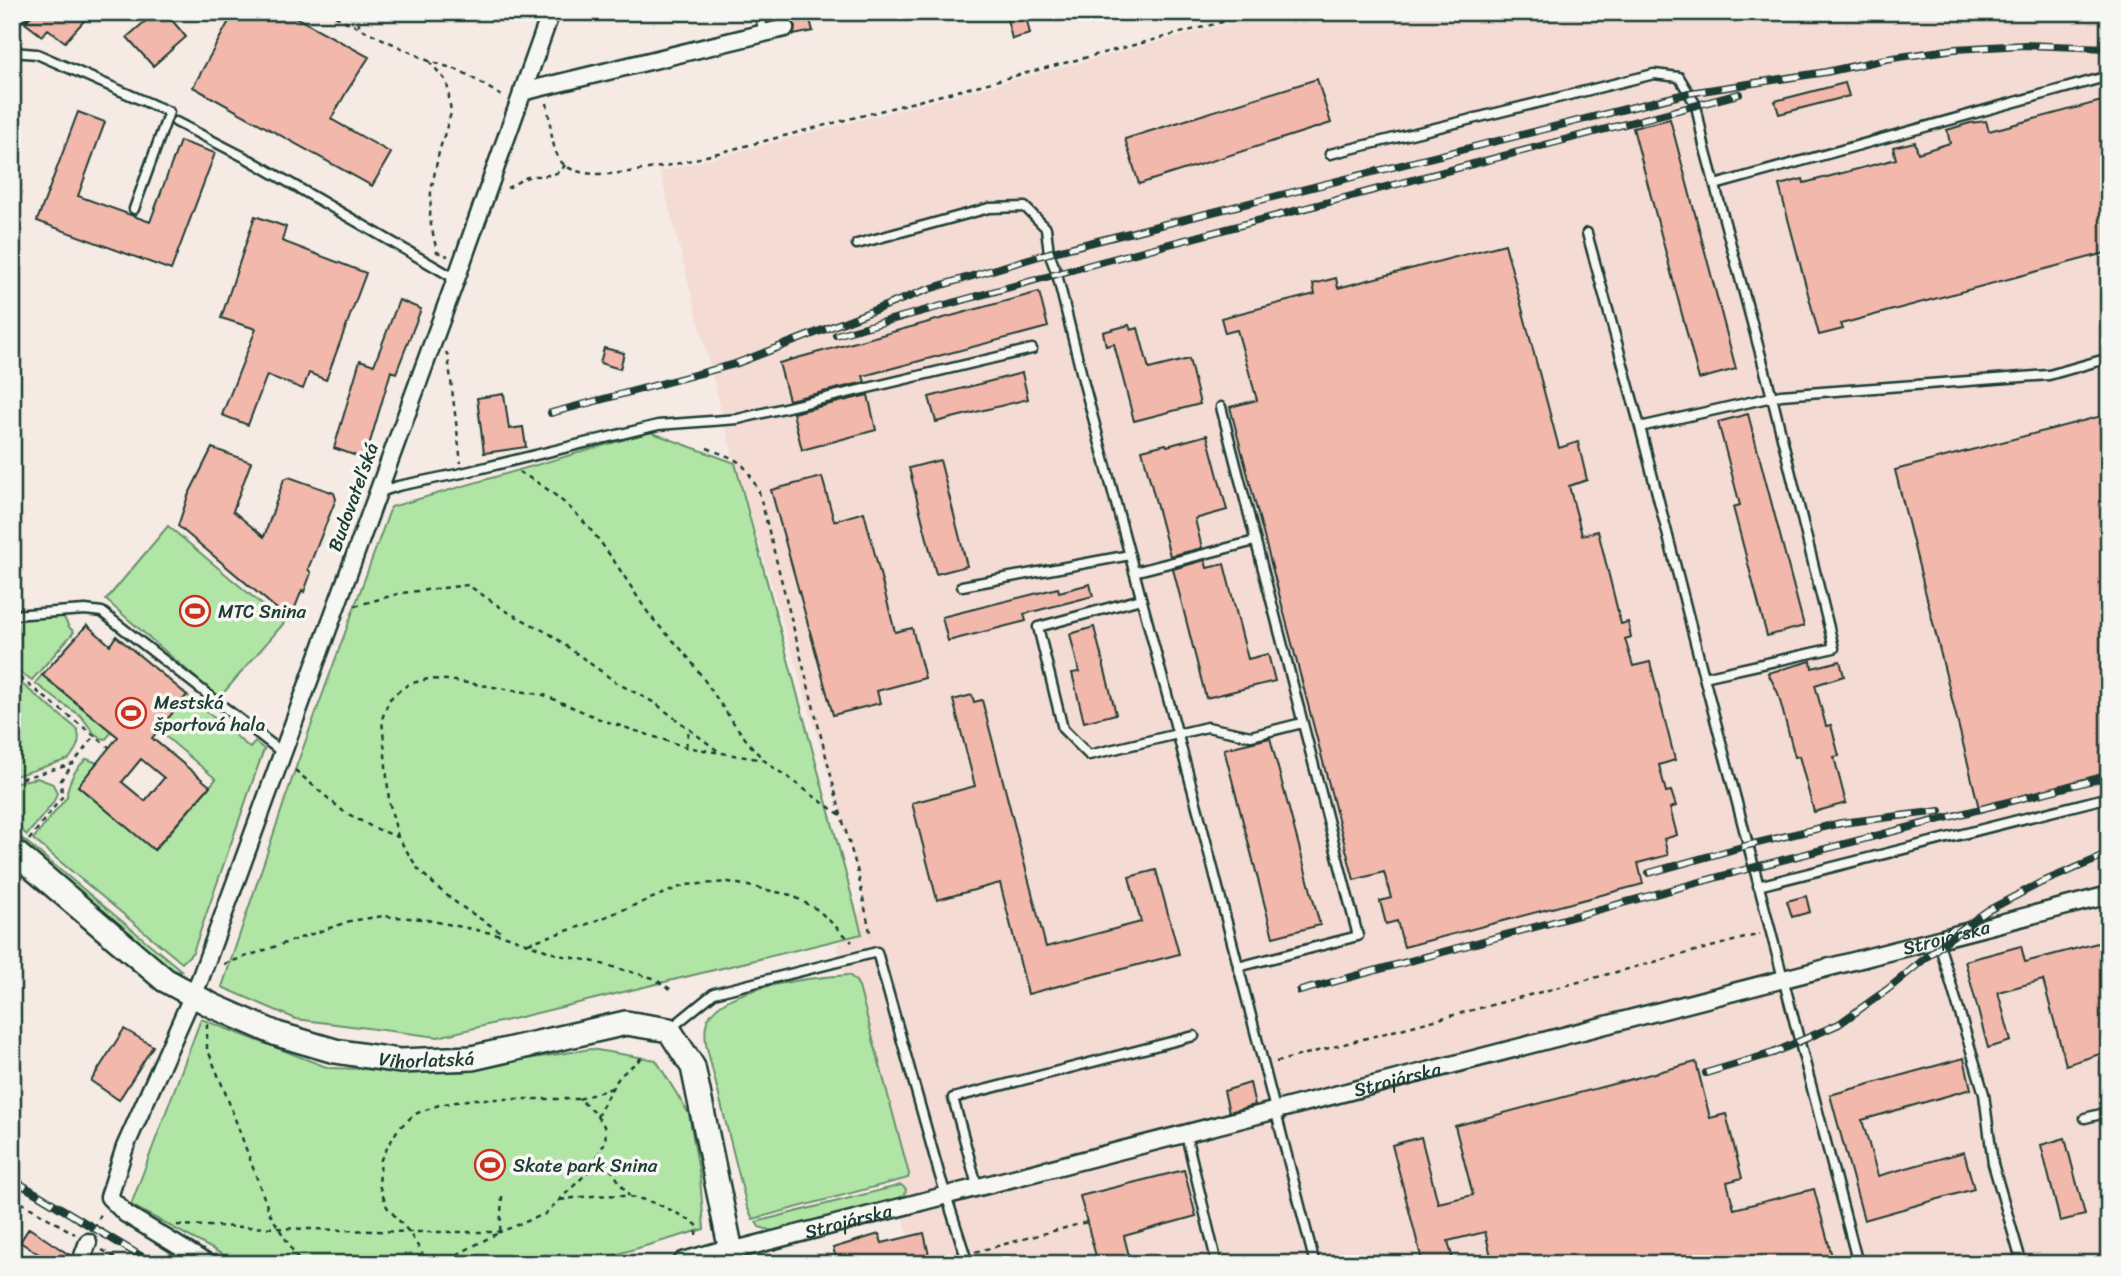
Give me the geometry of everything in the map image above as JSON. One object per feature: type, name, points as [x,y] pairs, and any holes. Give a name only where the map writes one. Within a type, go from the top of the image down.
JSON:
[{"type":"main road","name":"Vihorlatská","points":[[21,845],[165,980],[192,996],[277,1034],[335,1051],[400,1061],[472,1058],[626,1023],[669,1030]]},
{"type":"main road","points":[[669,1030],[693,1067],[731,1251]]},
{"type":"main road","name":"Strojárska","points":[[685,1264],[731,1251]]},
{"type":"street","points":[[12,14],[20,12]]},
{"type":"street","name":"Budovateľská","points":[[110,1197],[125,1147],[204,968],[551,12]]},
{"type":"street","points":[[522,92],[785,27]]},
{"type":"street","name":"Strojárska","points":[[731,1251],[2109,895]]},
{"type":"street","points":[[110,1197],[126,1214],[208,1264]]},
{"type":"street","points":[[80,1264],[88,1242]]},
{"type":"lane","points":[[759,12],[764,33]]},
{"type":"lane","points":[[12,52],[37,54],[170,112],[134,209]]},
{"type":"lane","points":[[1330,154],[1654,74],[1679,77],[1696,105],[1834,648],[1704,677]]},
{"type":"lane","points":[[1715,186],[2109,76]]},
{"type":"lane","points":[[176,122],[250,160],[456,279]]},
{"type":"lane","points":[[857,244],[989,208],[1025,207],[1046,228],[1049,253],[1057,274],[1315,1264]]},
{"type":"lane","points":[[1587,233],[1858,1264]]},
{"type":"lane","points":[[377,493],[658,425],[738,419],[1032,349]]},
{"type":"lane","points":[[1640,428],[1772,397],[2049,375],[2109,358]]},
{"type":"lane","points":[[1220,407],[1358,936],[1238,967]]},
{"type":"lane","points":[[1134,572],[1255,541]]},
{"type":"lane","points":[[962,586],[1130,555]]},
{"type":"lane","points":[[1141,599],[1038,627],[1063,729],[1088,755],[1207,727],[1251,736],[1302,723]]},
{"type":"lane","points":[[12,615],[85,610],[102,612],[283,752]]},
{"type":"lane","points":[[1758,886],[2109,797]]},
{"type":"lane","points":[[1938,940],[1984,1094],[1993,1164],[2022,1264]]},
{"type":"lane","points":[[669,1030],[714,993],[877,952],[966,1259]]},
{"type":"lane","points":[[978,1189],[953,1098],[1194,1036]]},
{"type":"lane","points":[[2085,1118],[2109,1112]]},
{"type":"lane","points":[[1186,1135],[1217,1264]]},
{"type":"path","points":[[326,12],[429,61],[461,71],[504,97]]},
{"type":"path","points":[[359,12],[359,27]]},
{"type":"path","points":[[544,86],[558,158],[572,171],[593,175],[672,165],[1261,12]]},
{"type":"path","points":[[429,61],[447,82],[451,113],[431,191],[430,220],[437,252],[449,256]]},
{"type":"path","points":[[504,189],[527,177],[552,176],[561,172],[565,165]]},
{"type":"path","points":[[449,356],[462,473]]},
{"type":"path","points":[[707,448],[742,462],[759,492],[857,869],[871,937]]},
{"type":"path","points":[[500,463],[542,485],[585,522],[631,584],[645,608],[686,654],[763,760],[841,815]]},
{"type":"path","points":[[355,606],[401,593],[468,584],[506,611],[550,634],[617,683],[655,703],[721,753]]},
{"type":"path","points":[[12,672],[109,747]]},
{"type":"path","points":[[506,936],[439,889],[418,869],[398,837],[389,801],[382,719],[389,700],[409,684],[428,679],[449,680],[544,695],[602,720],[686,747],[763,760]]},
{"type":"path","points":[[686,747],[689,729]]},
{"type":"path","points":[[21,845],[62,797],[61,780],[94,735]]},
{"type":"path","points":[[12,781],[73,764]]},
{"type":"path","points":[[295,770],[343,811],[398,837]]},
{"type":"path","points":[[528,943],[585,925],[685,885],[729,882],[791,895],[818,910],[852,942]]},
{"type":"path","points":[[221,965],[350,921],[383,916],[423,919],[506,936],[559,955],[653,978],[672,990]]},
{"type":"path","points":[[1263,1066],[1771,931]]},
{"type":"path","points":[[207,1017],[207,1048],[270,1214],[301,1264]]},
{"type":"path","points":[[597,1117],[620,1076],[645,1055]]},
{"type":"path","points":[[429,1264],[409,1232],[387,1207],[379,1185],[381,1158],[398,1129],[415,1114],[439,1105],[473,1099],[579,1099],[612,1088]]},
{"type":"path","points":[[439,1264],[500,1232],[545,1214],[590,1171],[606,1140],[604,1126],[579,1099]]},
{"type":"path","points":[[599,1152],[630,1196]]},
{"type":"path","points":[[559,1200],[606,1194],[630,1196],[681,1214],[697,1225],[696,1235]]},
{"type":"path","points":[[500,1232],[502,1196]]},
{"type":"path","points":[[12,1197],[126,1264]]},
{"type":"path","points":[[88,1242],[110,1197]]},
{"type":"path","points":[[966,1259],[1087,1222]]},
{"type":"path","points":[[153,1230],[169,1225],[500,1232]]},
{"type":"shaded area","points":[[1274,12],[2109,12],[2109,1264],[915,1264],[837,945],[865,904],[841,815],[735,463],[660,172]]},
{"type":"green space","points":[[650,432],[735,463],[862,934],[438,1037],[296,1019],[222,987],[295,770],[391,507]]},
{"type":"green space","name":"MTC Snina","points":[[168,526],[284,623],[219,698],[106,600]]},
{"type":"green space","points":[[62,614],[74,632],[32,680],[12,667],[12,617]]},
{"type":"green space","points":[[42,675],[112,732],[106,739],[94,733],[81,716],[35,683]]},
{"type":"green space","points":[[12,676],[77,729],[79,741],[69,759],[12,777]]},
{"type":"green space","points":[[187,695],[250,748],[255,742],[264,749],[193,952],[182,963],[33,839],[67,797],[73,776],[87,759],[97,763],[78,786],[155,850],[216,779],[158,730]]},
{"type":"green space","points":[[37,778],[53,784],[57,793],[53,803],[27,835],[12,822],[12,783]]},
{"type":"green space","points":[[12,830],[181,970],[169,968],[12,838]]},
{"type":"green space","points":[[849,975],[859,987],[908,1178],[753,1219],[747,1207],[706,1044],[708,1020],[722,1004],[755,990],[796,981]]},
{"type":"green space","points":[[201,1019],[329,1068],[464,1072],[591,1049],[656,1060],[689,1114],[700,1177],[704,1229],[583,1264],[240,1264],[131,1205]]},
{"type":"green space","points":[[901,1185],[906,1189],[905,1195],[896,1200],[776,1232],[759,1227],[756,1222]]},
{"type":"building","points":[[34,12],[92,12],[65,42],[48,29],[42,36],[25,23]]},
{"type":"building","points":[[156,12],[178,12],[171,19],[186,37],[153,66],[127,37]]},
{"type":"building","points":[[234,12],[286,12],[369,57],[331,119],[391,153],[372,186],[193,87]]},
{"type":"building","points":[[789,12],[808,12],[813,31],[794,35],[795,25]]},
{"type":"building","points":[[1025,12],[1030,34],[1012,39],[1006,15]]},
{"type":"building","points":[[1317,79],[1331,123],[1139,184],[1125,139]]},
{"type":"building","points":[[1845,83],[1849,96],[1779,114],[1775,101]]},
{"type":"building","points":[[2109,99],[2109,252],[1841,324],[1843,329],[1819,335],[1779,185],[1803,179],[1804,183],[1896,159],[1893,147],[1915,142],[1918,153],[1950,143],[1947,130],[1970,123],[1986,121],[1989,131]]},
{"type":"building","points":[[78,112],[105,122],[78,196],[150,222],[180,141],[215,153],[171,270],[37,221]]},
{"type":"building","points":[[1670,119],[1736,369],[1699,379],[1633,128]]},
{"type":"building","points":[[255,216],[286,227],[282,241],[366,273],[326,380],[309,373],[303,389],[267,375],[248,425],[222,415],[256,329],[221,318]]},
{"type":"building","points":[[1505,244],[1559,448],[1578,442],[1587,480],[1569,486],[1582,535],[1598,531],[1621,624],[1628,622],[1631,637],[1625,639],[1633,666],[1650,662],[1675,760],[1659,765],[1666,792],[1671,791],[1676,806],[1670,808],[1677,835],[1664,839],[1668,855],[1638,863],[1643,884],[1404,947],[1397,921],[1386,924],[1380,901],[1391,898],[1384,872],[1354,880],[1230,407],[1257,400],[1237,330],[1225,333],[1221,318],[1315,294],[1313,284],[1336,278],[1338,288]]},
{"type":"building","points":[[1039,292],[1048,327],[863,376],[865,382],[789,400],[779,363]]},
{"type":"building","points":[[399,300],[421,309],[396,373],[391,371],[365,459],[334,448],[360,360],[374,365]]},
{"type":"building","points":[[1129,325],[1131,330],[1138,328],[1149,369],[1189,359],[1200,404],[1134,421],[1114,344],[1106,346],[1103,332]]},
{"type":"building","points":[[604,348],[624,353],[620,369],[600,363]]},
{"type":"building","points":[[1022,373],[1028,399],[936,422],[929,397]]},
{"type":"building","points":[[504,394],[509,429],[523,427],[526,447],[484,453],[477,398]]},
{"type":"building","points":[[868,395],[876,430],[802,450],[793,413]]},
{"type":"building","points":[[1748,414],[1804,626],[1767,636],[1733,507],[1740,505],[1718,422]]},
{"type":"building","points":[[2109,414],[2109,772],[1979,808],[1895,470]]},
{"type":"building","points":[[1207,435],[1227,510],[1195,519],[1202,548],[1170,556],[1142,450]]},
{"type":"building","points":[[212,448],[251,462],[233,511],[264,537],[284,479],[289,477],[334,493],[336,499],[308,569],[311,573],[290,620],[178,526],[188,496]]},
{"type":"building","points":[[940,460],[967,566],[936,574],[909,468]]},
{"type":"building","points":[[822,477],[834,521],[864,512],[895,632],[912,628],[925,678],[877,691],[880,703],[833,715],[771,490]]},
{"type":"building","points":[[1205,560],[1207,568],[1224,564],[1248,659],[1268,654],[1275,681],[1206,698],[1173,569]]},
{"type":"building","points":[[1090,584],[1093,596],[1024,614],[1026,621],[948,641],[942,617],[1058,588],[1059,592]]},
{"type":"building","name":"Mestská športová hala","points":[[87,625],[110,645],[116,636],[187,695],[152,738],[210,786],[154,850],[78,786],[118,737],[42,675]],"holes":[[[141,759],[164,778],[145,801],[122,782]]]},
{"type":"building","points":[[1094,627],[1116,714],[1084,722],[1072,673],[1079,672],[1070,634]]},
{"type":"building","points":[[1811,661],[1812,668],[1840,661],[1844,676],[1815,685],[1826,726],[1831,725],[1839,756],[1834,757],[1846,803],[1814,812],[1799,756],[1795,757],[1778,693],[1768,673]]},
{"type":"building","points":[[972,695],[974,702],[982,700],[1046,947],[1141,922],[1129,877],[1156,870],[1179,954],[1028,994],[1000,883],[937,900],[912,803],[975,786],[953,700]]},
{"type":"building","points":[[1270,738],[1320,925],[1273,937],[1224,749]]},
{"type":"building","points":[[1806,896],[1810,912],[1792,917],[1787,901]]},
{"type":"building","points":[[2105,941],[2109,957],[2109,1051],[2066,1065],[2043,980],[1998,992],[2011,1041],[1988,1048],[1965,961],[2021,946],[2025,962]]},
{"type":"building","points":[[124,1029],[153,1046],[119,1100],[91,1081]]},
{"type":"building","points":[[1964,1058],[1971,1089],[1862,1120],[1878,1176],[1964,1152],[1974,1189],[1864,1220],[1830,1095]]},
{"type":"building","points":[[1696,1062],[1710,1118],[1726,1114],[1742,1178],[1727,1182],[1734,1209],[1814,1189],[1834,1264],[1493,1264],[1485,1232],[1448,1241],[1454,1264],[1423,1264],[1392,1145],[1421,1137],[1438,1203],[1473,1195],[1455,1126]]},
{"type":"building","points":[[1250,1083],[1255,1105],[1229,1112],[1224,1091]]},
{"type":"building","points":[[2065,1138],[2085,1215],[2060,1221],[2041,1145]]},
{"type":"building","points":[[1184,1170],[1196,1216],[1124,1236],[1131,1264],[1098,1264],[1080,1196]]},
{"type":"building","points":[[29,1228],[71,1256],[66,1264],[54,1264],[20,1242]]},
{"type":"building","points":[[924,1233],[931,1264],[901,1264],[900,1258],[881,1264],[838,1264],[833,1248],[879,1234],[882,1243]]},
{"type":"railway","points":[[551,413],[735,364],[929,289],[1049,253],[1689,93],[1955,49],[2024,45],[2109,48]]},
{"type":"railway","points":[[836,335],[1097,263],[1739,94]]},
{"type":"railway","points":[[1300,991],[1755,867],[2109,776]]},
{"type":"railway","points":[[1649,873],[1841,823],[1940,811]]},
{"type":"railway","points":[[1706,1073],[1773,1053],[1839,1024],[1987,911],[2040,883],[2109,854]]},
{"type":"railway","points":[[12,1179],[154,1264]]},
{"type":"place","name":"MTC Snina","points":[[195,611]]},
{"type":"place","name":"Mestská športová hala","points":[[131,713]]},
{"type":"place","name":"Skate park Snina","points":[[490,1165]]}]
